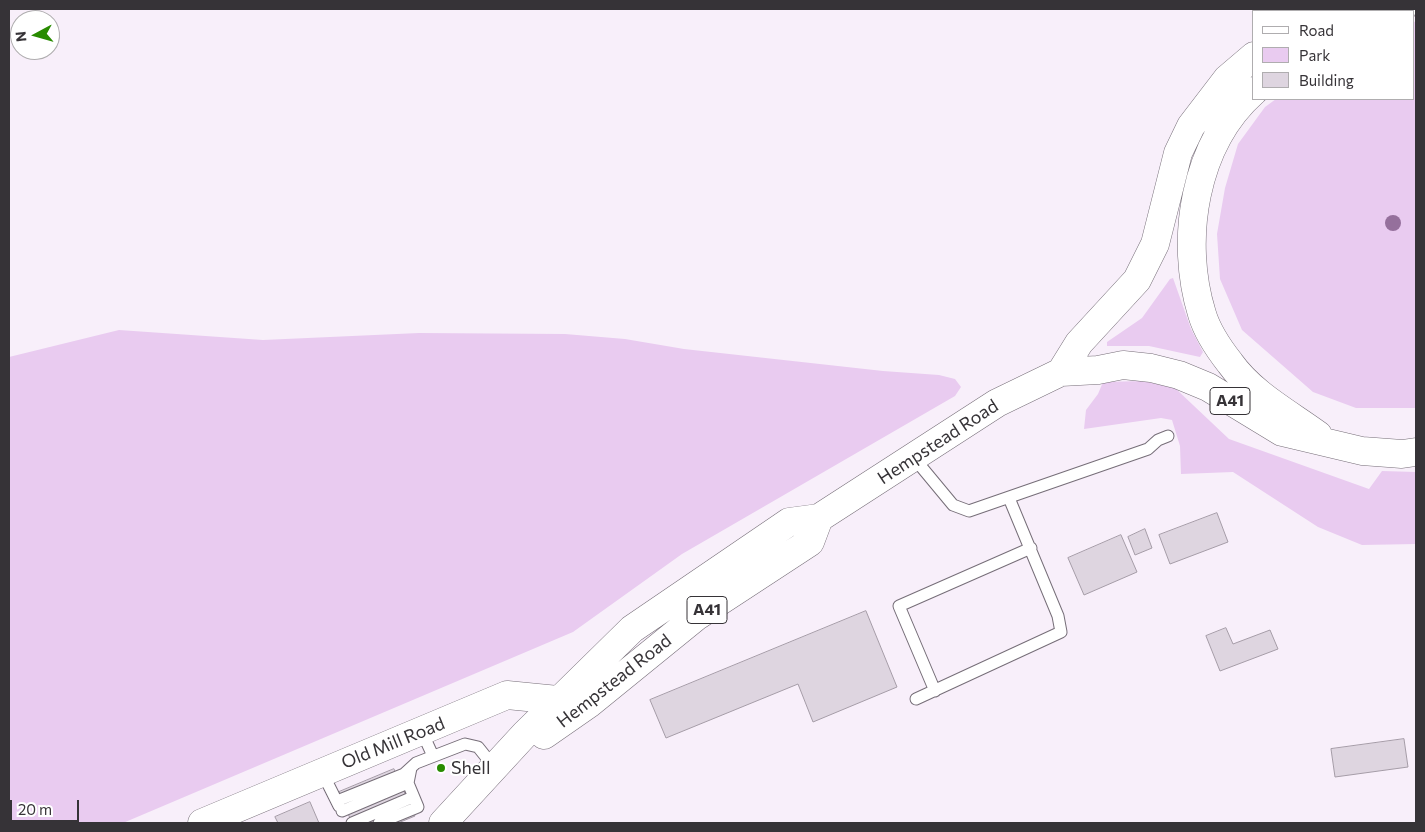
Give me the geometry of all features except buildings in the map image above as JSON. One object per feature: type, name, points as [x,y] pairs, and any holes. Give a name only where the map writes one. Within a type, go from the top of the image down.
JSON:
[{"type":"main road","points":[[1061,372],[1079,343],[1137,280],[1155,244],[1178,153],[1191,126],[1227,79],[1252,58]]},
{"type":"main road","points":[[1079,343],[1108,332],[1134,308],[1176,242],[1209,156],[1229,120],[1252,93]]},
{"type":"main road","points":[[1198,188],[1192,254],[1198,300],[1202,316],[1211,334],[1230,364],[1250,386],[1334,446]]},
{"type":"main road","name":"Hempstead Road","points":[[560,701],[632,629],[789,522],[819,518],[997,403],[1061,372],[1098,370],[1123,365],[1170,373],[1208,387],[1282,432],[1334,446],[1362,451],[1402,454],[1416,452]]},
{"type":"main road","name":"Hempstead Road","points":[[496,768],[590,703],[697,616],[810,542],[819,518]]},
{"type":"main road","name":"Old Mill Road","points":[[202,823],[322,772],[427,744],[507,695],[590,703]]},
{"type":"main road","name":"A41","points":[[443,823],[496,768],[524,734],[560,701]]},
{"type":"lane","points":[[914,458],[953,506],[969,511],[1148,449],[1158,440],[1168,436]]},
{"type":"lane","points":[[916,699],[1061,632],[1058,616],[1009,498]]},
{"type":"lane","points":[[935,691],[899,606],[1031,548]]},
{"type":"lane","points":[[339,806],[404,774],[416,763],[427,744],[472,744],[478,747],[496,768]]},
{"type":"lane","points":[[380,823],[418,806],[408,783],[411,768]]},
{"type":"lane","points":[[322,772],[346,823]]},
{"type":"lane","points":[[339,806],[408,783]]},
{"type":"lane","points":[[352,823],[413,796]]},
{"type":"green space","points":[[1415,22],[1416,408],[1356,408],[1313,392],[1242,330],[1220,279],[1217,234],[1225,188],[1238,144],[1265,107],[1275,100],[1415,100]]},
{"type":"green space","points":[[1173,278],[1191,329],[1203,352],[1200,357],[1149,346],[1107,346],[1107,342],[1142,318],[1170,279]]},
{"type":"green space","points":[[119,330],[263,340],[419,333],[565,334],[625,339],[684,349],[883,371],[939,375],[955,379],[961,387],[955,396],[682,554],[573,632],[123,823],[9,823],[9,357]]},
{"type":"green space","points":[[1143,381],[1175,388],[1229,439],[1369,489],[1382,471],[1416,472],[1416,544],[1362,545],[1318,527],[1233,472],[1181,474],[1180,446],[1172,420],[1161,418],[1084,429],[1086,410],[1098,394],[1103,382]]},
{"type":"place","name":"Shell","points":[[441,768]]}]
